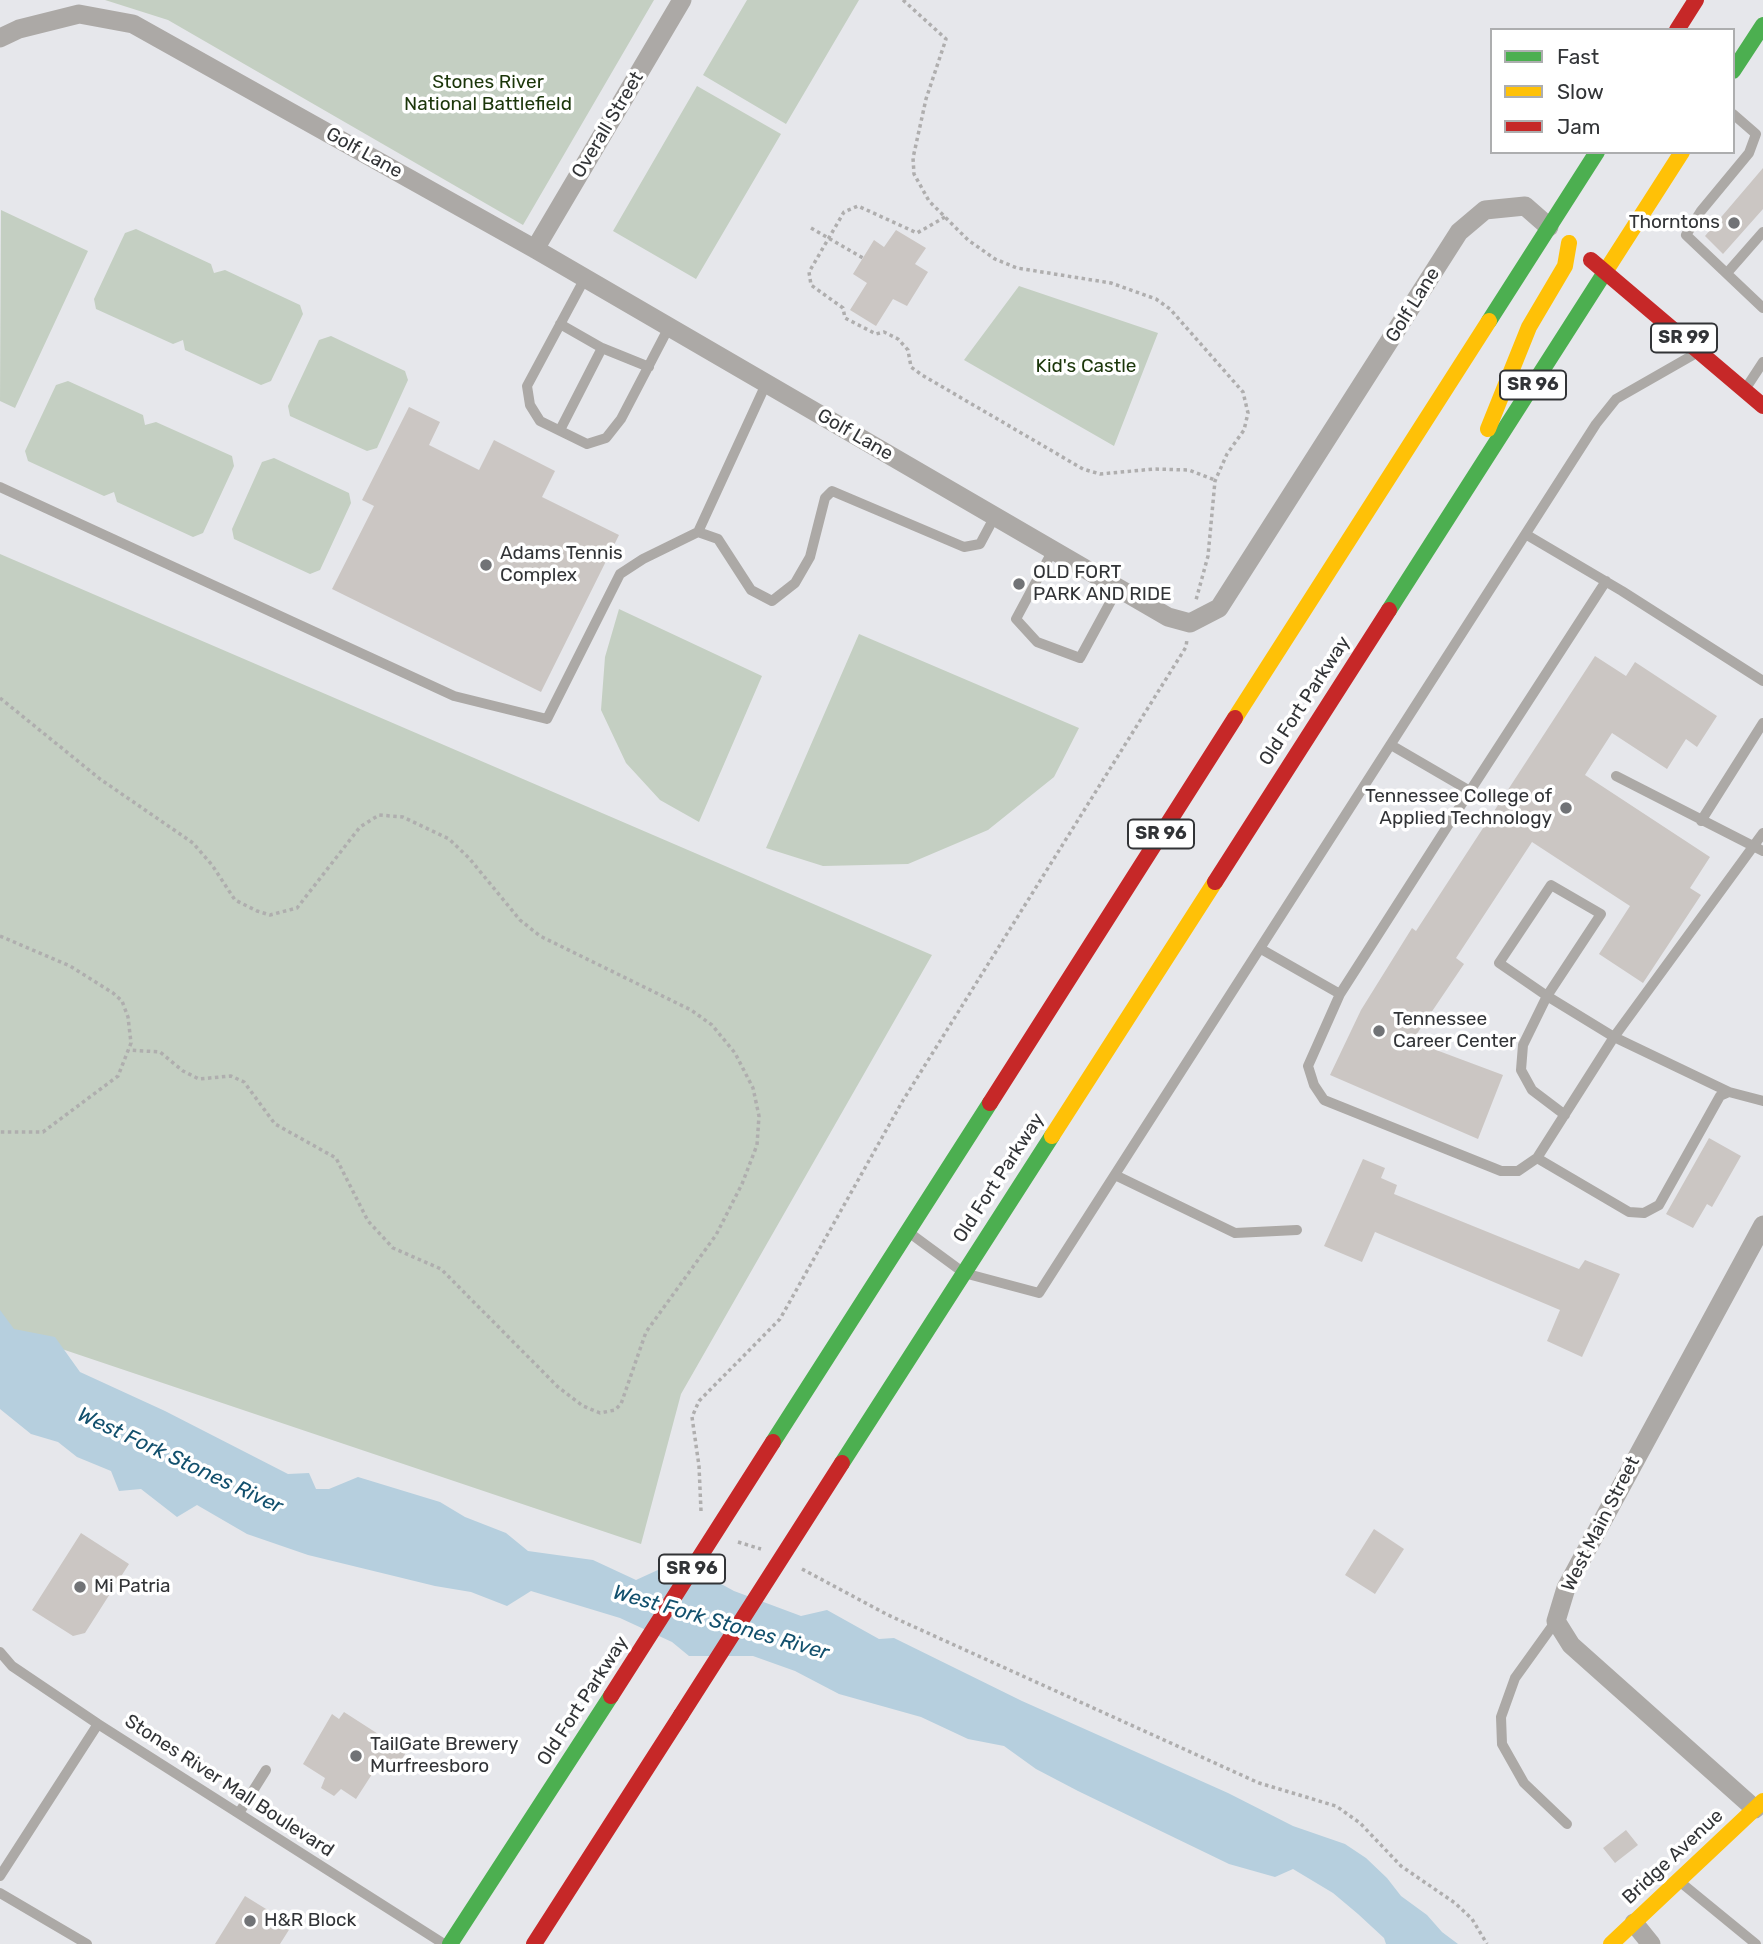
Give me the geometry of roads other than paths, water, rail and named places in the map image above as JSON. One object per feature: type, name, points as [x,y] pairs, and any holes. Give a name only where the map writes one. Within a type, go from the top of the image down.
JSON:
[{"type":"main road","points":[[1678,28],[1696,0]]},
{"type":"main road","points":[[1735,68],[1763,25]]},
{"type":"main road","name":"Old Fort Parkway","points":[[450,1944],[1596,154]]},
{"type":"main road","name":"Old Fort Parkway","points":[[534,1944],[1681,154]]},
{"type":"main road","name":"SR 99","points":[[1549,227],[1763,406]]},
{"type":"main road","points":[[1460,499],[1524,340],[1565,266],[1569,243]]},
{"type":"main road","name":"Bridge Avenue","points":[[1611,1944],[1759,1805]]},
{"type":"street","name":"Overall Street","points":[[535,249],[682,0]]},
{"type":"street","name":"Golf Lane","points":[[0,38],[19,29],[79,14],[134,24],[535,249],[1168,617],[1190,623],[1219,608],[1459,232],[1485,210],[1525,206],[1549,227]]},
{"type":"street","name":"West Main Street","points":[[1556,1621],[1566,1588],[1763,1225]]},
{"type":"street","points":[[1556,1621],[1571,1645],[1759,1805]]},
{"type":"street","points":[[1634,1923],[1651,1944]]},
{"type":"lane","points":[[1735,116],[1759,136],[1749,153],[1701,211],[1686,235],[1763,308]]},
{"type":"lane","points":[[1727,273],[1763,232]]},
{"type":"lane","points":[[584,278],[527,386],[530,405],[540,421],[587,444],[607,438],[621,419],[669,327]]},
{"type":"lane","points":[[560,324],[602,348],[649,367]]},
{"type":"lane","points":[[560,430],[602,348]]},
{"type":"lane","name":"Old Fort Parkway","points":[[908,1231],[964,1273],[1039,1293],[1596,424],[1616,399],[1700,351]]},
{"type":"lane","points":[[1744,390],[1763,362]]},
{"type":"lane","points":[[0,486],[454,696],[547,719],[620,574],[643,558],[698,532],[766,384]]},
{"type":"lane","points":[[698,532],[718,539],[751,590],[772,601],[795,583],[810,557],[825,498],[832,491],[964,547],[980,544],[995,516]]},
{"type":"lane","points":[[1527,534],[1763,681]]},
{"type":"lane","points":[[1053,550],[1016,619],[1037,642],[1080,658],[1118,588]]},
{"type":"lane","points":[[1606,581],[1340,994],[1308,1066],[1314,1085],[1324,1100],[1501,1171],[1518,1171],[1537,1158],[1614,1037],[1763,832]]},
{"type":"lane","points":[[1701,821],[1763,723]]},
{"type":"lane","points":[[1391,745],[1470,791]]},
{"type":"lane","points":[[1616,776],[1752,848],[1763,851]]},
{"type":"lane","points":[[1565,1115],[1532,1090],[1521,1070],[1523,1045],[1547,996],[1601,914],[1551,885],[1499,963],[1547,996],[1614,1037],[1729,1091],[1763,1101]]},
{"type":"lane","points":[[1261,949],[1340,994]]},
{"type":"lane","points":[[1537,1158],[1629,1212],[1644,1213],[1659,1205],[1720,1096],[1729,1091]]},
{"type":"lane","points":[[1115,1175],[1235,1233],[1297,1230]]},
{"type":"lane","points":[[1556,1621],[1516,1678],[1501,1717],[1502,1744],[1524,1783],[1567,1825]]},
{"type":"lane","name":"Stones River Mall Boulevard","points":[[0,1652],[12,1666],[99,1724],[443,1944]]},
{"type":"lane","points":[[0,1876],[99,1724]]},
{"type":"lane","points":[[239,1814],[266,1770]]},
{"type":"lane","points":[[1679,1881],[1756,1944]]},
{"type":"lane","points":[[0,1893],[87,1944]]},
{"type":"water","name":"West Fork Stones River","points":[[0,1310],[14,1329],[55,1337],[80,1372],[165,1411],[288,1474],[309,1473],[316,1489],[329,1489],[358,1477],[440,1502],[465,1517],[506,1533],[528,1551],[593,1560],[636,1580],[660,1569],[712,1579],[734,1591],[801,1616],[827,1610],[879,1639],[894,1638],[1022,1701],[1228,1793],[1293,1826],[1345,1844],[1366,1858],[1401,1896],[1427,1915],[1442,1932],[1458,1944],[1386,1944],[1384,1938],[1333,1893],[1293,1869],[1275,1877],[1229,1864],[1036,1769],[1004,1746],[968,1739],[921,1717],[839,1694],[795,1671],[753,1656],[689,1656],[672,1642],[620,1618],[531,1591],[507,1606],[471,1592],[435,1586],[308,1555],[247,1534],[197,1505],[177,1517],[141,1489],[119,1491],[111,1471],[77,1457],[58,1442],[31,1434],[0,1409]]},
{"type":"place","name":"Thorntons","points":[[1734,223]]},
{"type":"place","name":"Adams Tennis Complex","points":[[486,565]]},
{"type":"place","name":"OLD FORT PARK AND RIDE","points":[[1019,584]]},
{"type":"place","name":"Tennessee College of Applied Technology","points":[[1566,808]]},
{"type":"place","name":"Tennessee Career Center","points":[[1379,1031]]},
{"type":"place","name":"Mi Patria","points":[[80,1587]]},
{"type":"place","name":"TailGate Brewery Murfreesboro","points":[[356,1756]]},
{"type":"place","name":"H&R Block","points":[[250,1921]]},
{"type":"park label","name":"Stones River National Battlefield","points":[[488,94]]},
{"type":"park label","name":"Kid's Castle","points":[[1086,367]]}]
